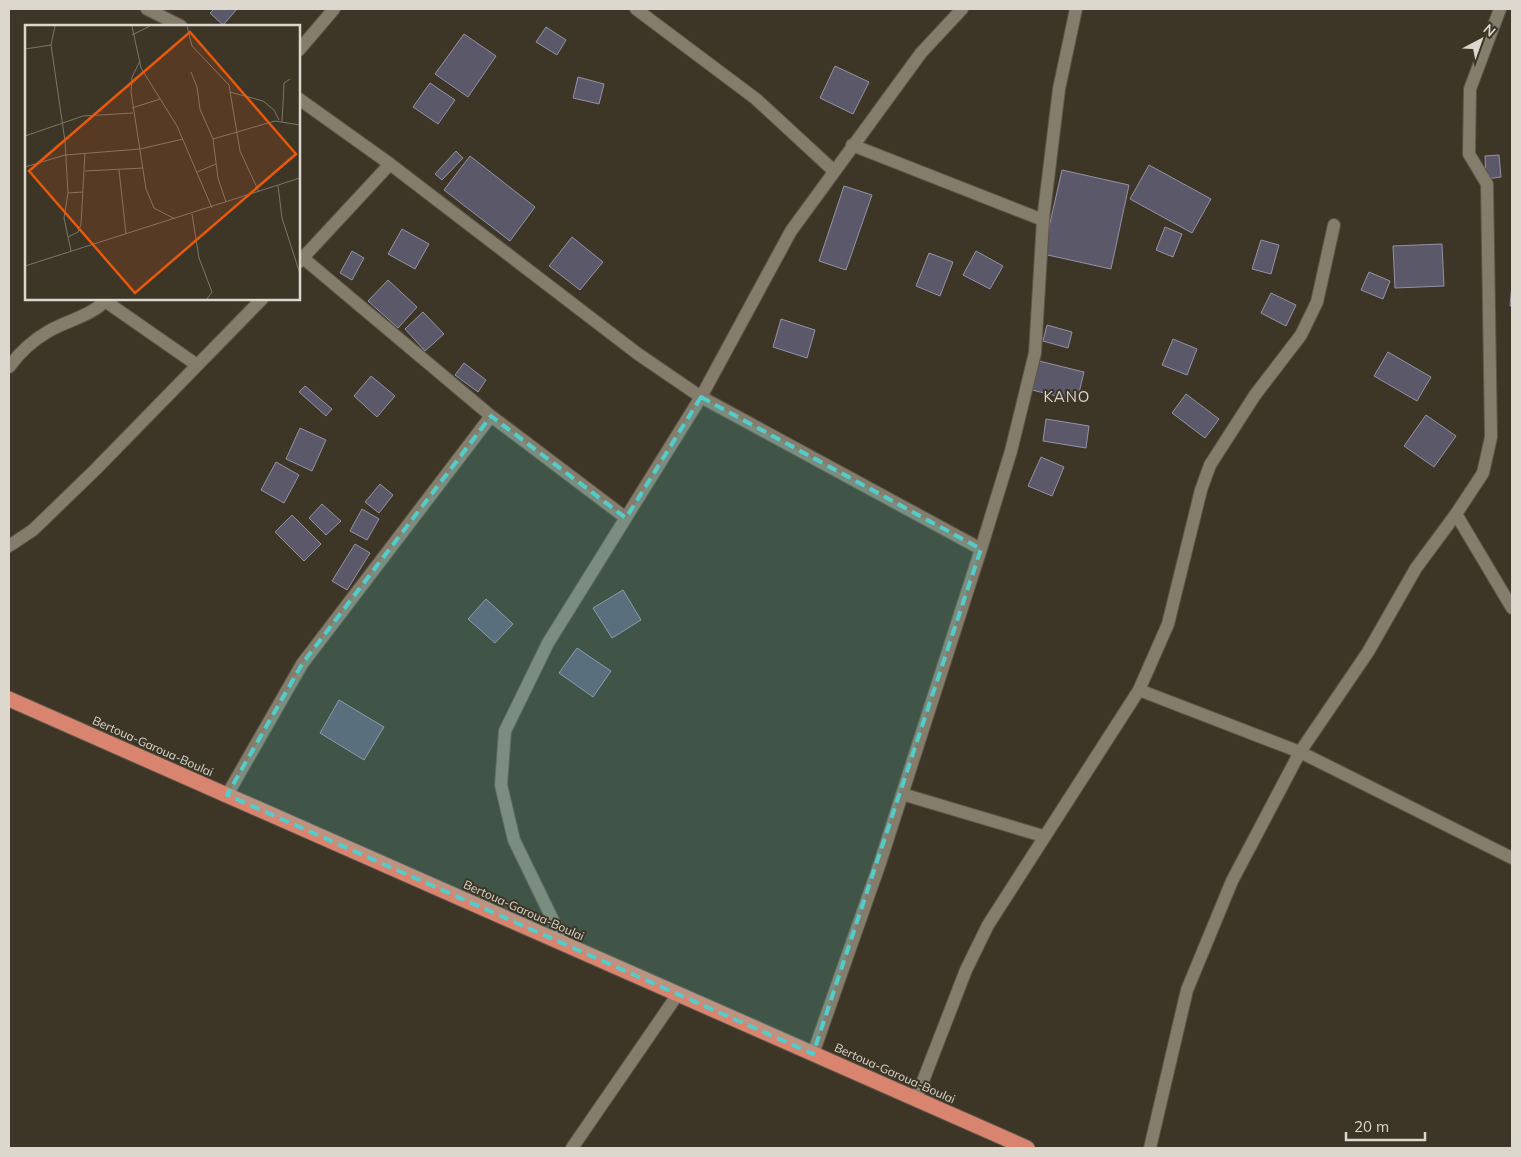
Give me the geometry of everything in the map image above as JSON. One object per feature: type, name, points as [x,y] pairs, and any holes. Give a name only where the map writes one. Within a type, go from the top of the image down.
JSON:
[{"type":"highway","name":"Bertoua-Garoua-Boulai","points":[[9,699],[1027,1148]]},
{"type":"street","points":[[147,9],[179,25]]},
{"type":"street","points":[[300,49],[334,9]]},
{"type":"street","points":[[636,9],[756,99],[834,170]]},
{"type":"street","points":[[565,945],[514,840],[500,785],[505,731],[548,643],[701,397],[791,231],[921,53],[962,9]]},
{"type":"street","points":[[813,1054],[902,794],[1011,451],[1035,353],[1043,220],[1059,89],[1076,9]]},
{"type":"street","points":[[1150,1148],[1188,990],[1232,881],[1300,752],[1368,652],[1416,568],[1456,514],[1482,473],[1491,437],[1486,184],[1469,154],[1470,89],[1500,9]]},
{"type":"street","points":[[300,100],[390,164],[638,354],[701,397],[981,549]]},
{"type":"street","points":[[852,145],[1043,220]]},
{"type":"street","points":[[390,164],[301,260],[491,416],[626,518]]},
{"type":"street","points":[[916,1099],[966,970],[981,940],[1043,836],[1139,690],[1168,624],[1201,490],[1210,465],[1255,394],[1301,335],[1317,302],[1334,225]]},
{"type":"street","points":[[9,367],[22,350],[49,330],[82,317],[106,300],[197,365]]},
{"type":"street","points":[[9,546],[33,530],[95,470],[261,300]]},
{"type":"street","points":[[227,795],[302,664],[491,416]]},
{"type":"street","points":[[1456,514],[1512,608]]},
{"type":"street","points":[[1139,690],[1300,752],[1512,858]]},
{"type":"street","points":[[902,794],[1043,836]]},
{"type":"street","points":[[572,1148],[678,994]]},
{"type":"highlighted area","points":[[701,397],[981,549],[813,1054],[227,795],[302,664],[491,416],[626,518]]},
{"type":"building","points":[[214,9],[237,9],[223,25],[210,13]]},
{"type":"building","points":[[546,27],[566,40],[557,55],[536,42]]},
{"type":"building","points":[[464,34],[496,56],[468,97],[435,74]]},
{"type":"building","points":[[835,66],[869,82],[853,114],[820,98]]},
{"type":"building","points":[[578,77],[604,84],[599,104],[573,98]]},
{"type":"building","points":[[430,83],[455,100],[438,124],[413,107]]},
{"type":"building","points":[[456,151],[463,158],[442,180],[435,174]]},
{"type":"building","points":[[1499,155],[1501,177],[1486,179],[1485,156]]},
{"type":"building","points":[[470,156],[535,207],[510,241],[444,190]]},
{"type":"building","points":[[1149,165],[1211,199],[1192,233],[1130,199]]},
{"type":"building","points":[[1062,170],[1129,185],[1111,269],[1043,254]]},
{"type":"building","points":[[844,186],[872,195],[846,270],[819,261]]},
{"type":"building","points":[[1165,227],[1182,234],[1173,257],[1156,250]]},
{"type":"building","points":[[402,229],[429,244],[415,269],[388,254]]},
{"type":"building","points":[[572,237],[603,262],[580,290],[549,266]]},
{"type":"building","points":[[1261,240],[1279,245],[1271,274],[1252,269]]},
{"type":"building","points":[[1442,244],[1444,286],[1395,288],[1393,246]]},
{"type":"building","points":[[352,251],[364,258],[352,280],[340,273]]},
{"type":"building","points":[[976,251],[1003,266],[990,289],[963,275]]},
{"type":"building","points":[[929,253],[953,262],[940,296],[916,286]]},
{"type":"building","points":[[1369,272],[1390,281],[1383,299],[1361,290]]},
{"type":"building","points":[[388,280],[417,307],[398,328],[368,301]]},
{"type":"building","points":[[1512,284],[1512,306],[1510,306]]},
{"type":"building","points":[[1271,293],[1296,305],[1286,326],[1261,313]]},
{"type":"building","points":[[423,312],[444,334],[425,351],[405,329]]},
{"type":"building","points":[[781,319],[815,330],[807,358],[773,347]]},
{"type":"building","points":[[1047,325],[1072,332],[1068,348],[1043,341]]},
{"type":"building","points":[[1173,339],[1197,349],[1187,375],[1162,365]]},
{"type":"building","points":[[1388,352],[1431,377],[1417,401],[1374,376]]},
{"type":"building","points":[[1039,361],[1084,372],[1077,401],[1032,390]]},
{"type":"building","points":[[464,363],[486,380],[478,392],[455,375]]},
{"type":"building","points":[[371,376],[395,396],[377,417],[354,396]]},
{"type":"building","points":[[305,386],[332,409],[326,416],[299,392]]},
{"type":"building","points":[[1186,394],[1219,419],[1205,438],[1172,413]]},
{"type":"building","points":[[1426,415],[1456,436],[1434,467],[1404,446]]},
{"type":"building","points":[[1046,419],[1089,426],[1086,448],[1043,441]]},
{"type":"building","points":[[300,428],[326,440],[312,471],[286,459]]},
{"type":"building","points":[[1041,457],[1064,467],[1052,496],[1028,486]]},
{"type":"building","points":[[276,462],[299,475],[284,503],[261,490]]},
{"type":"building","points":[[380,484],[393,495],[379,513],[365,502]]},
{"type":"building","points":[[322,504],[341,521],[326,535],[309,518]]},
{"type":"building","points":[[362,509],[379,519],[367,540],[350,531]]},
{"type":"building","points":[[292,515],[321,544],[304,561],[275,532]]},
{"type":"building","points":[[355,544],[370,553],[347,590],[332,581]]},
{"type":"building","points":[[623,590],[641,620],[612,638],[593,608]]},
{"type":"building","points":[[486,599],[513,624],[495,643],[468,619]]},
{"type":"building","points":[[577,648],[611,671],[593,697],[559,673]]},
{"type":"building","points":[[339,700],[384,727],[364,760],[320,733]]},
{"type":"district","name":"KANO","points":[[1067,396]]}]
